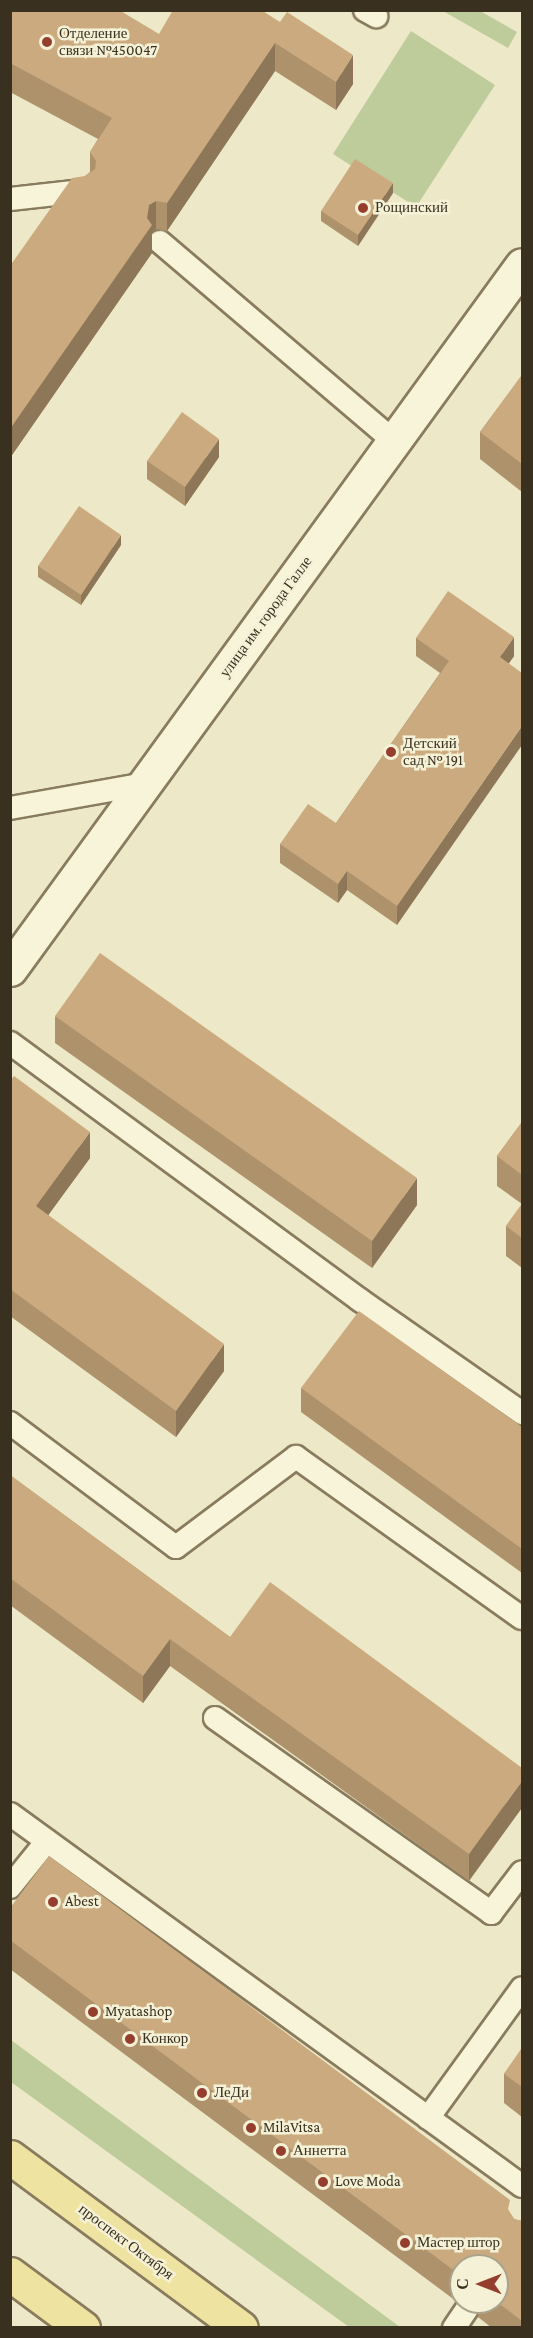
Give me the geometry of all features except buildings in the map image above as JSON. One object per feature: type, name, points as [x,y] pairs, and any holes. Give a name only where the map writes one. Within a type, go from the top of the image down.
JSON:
[{"type":"main road","name":"улица им. города Галле","points":[[10,969],[522,268]]},
{"type":"main road","name":"проспект Октября","points":[[10,2157],[241,2328]]},
{"type":"main road","points":[[10,2274],[83,2328]]},
{"type":"lane","points":[[10,199],[83,191]]},
{"type":"lane","points":[[160,242],[394,441]]},
{"type":"lane","points":[[10,808],[145,784]]},
{"type":"lane","points":[[10,1043],[360,1300],[522,1413]]},
{"type":"lane","points":[[10,1423],[176,1547],[296,1457],[522,1618]]},
{"type":"lane","points":[[215,1718],[490,1913],[522,1872]]},
{"type":"lane","points":[[10,1814],[522,2186]]},
{"type":"lane","points":[[10,1887],[47,1841]]},
{"type":"lane","points":[[428,2118],[522,1988]]},
{"type":"lane","points":[[454,2328],[464,2314]]},
{"type":"green space","points":[[443,11],[480,11],[517,32],[508,48]]},
{"type":"green space","points":[[411,31],[495,85],[416,207],[333,154]]},
{"type":"green space","points":[[11,2040],[400,2327],[349,2327],[11,2082]]},
{"type":"place","name":"Отделение связи №450047","points":[[47,42]]},
{"type":"place","name":"Рощинский","points":[[363,208]]},
{"type":"place","name":"Детский сад № 191","points":[[391,752]]},
{"type":"place","name":"Abest","points":[[53,1902]]},
{"type":"place","name":"Myatashop","points":[[93,2012]]},
{"type":"place","name":"Конкор","points":[[130,2039]]},
{"type":"place","name":"ЛеДи","points":[[202,2093]]},
{"type":"place","name":"MilaVitsa","points":[[251,2128]]},
{"type":"place","name":"Аннетта","points":[[281,2151]]},
{"type":"place","name":"Love Moda","points":[[323,2182]]},
{"type":"place","name":"Мастер штор","points":[[405,2243]]}]
